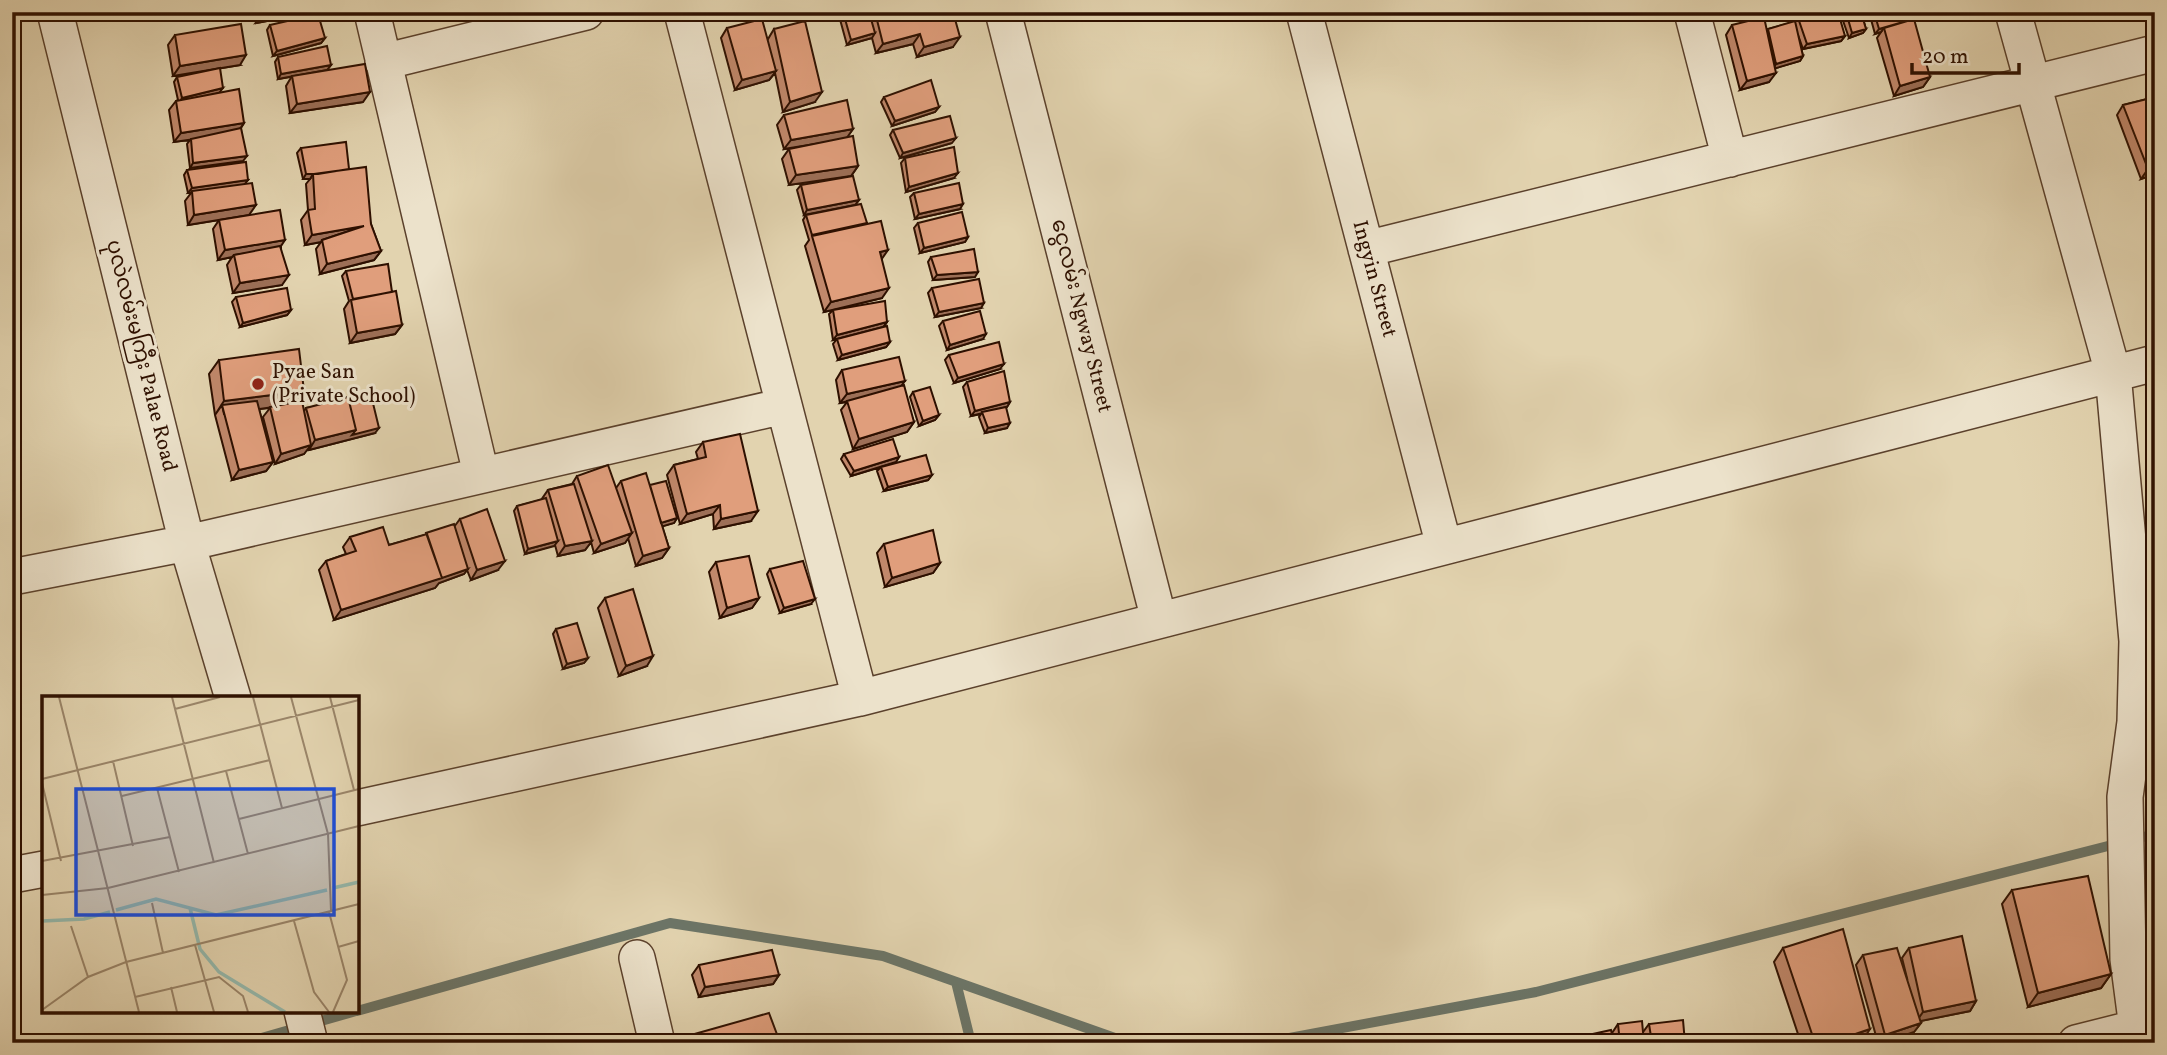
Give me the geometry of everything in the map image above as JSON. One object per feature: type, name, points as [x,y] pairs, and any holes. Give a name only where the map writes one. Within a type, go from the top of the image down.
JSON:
[{"type":"street","name":"ပုလဲလမ်းမကြီး Palae Road","points":[[55,12],[187,543],[232,696]]},
{"type":"street","points":[[372,12],[481,474]]},
{"type":"street","points":[[383,62],[586,12]]},
{"type":"street","points":[[682,12],[860,698]]},
{"type":"street","name":"ငွေလမ်း Ngway Street","points":[[1003,12],[1159,620]]},
{"type":"street","name":"Ingyin Street","points":[[1304,12],[1444,546]]},
{"type":"street","points":[[1692,12],[1730,159]]},
{"type":"street","points":[[2013,12],[2113,373],[2137,641],[2135,722],[2125,797],[2125,897],[2135,1031],[2076,1043]]},
{"type":"street","points":[[1366,249],[2155,53]]},
{"type":"street","points":[[359,808],[860,698],[2155,363]]},
{"type":"street","points":[[12,577],[187,543],[784,406]]},
{"type":"street","points":[[12,875],[42,869]]},
{"type":"street","points":[[638,958],[657,1043]]},
{"type":"street","points":[[302,1013],[310,1043]]},
{"type":"building","points":[[258,12],[280,12],[280,14],[260,19]]},
{"type":"building","points":[[843,12],[869,12],[875,33],[851,40]]},
{"type":"building","points":[[875,12],[953,12],[960,37],[924,47],[920,34],[883,44]]},
{"type":"building","points":[[1796,12],[1838,12],[1845,36],[1807,44]]},
{"type":"building","points":[[1846,12],[1861,12],[1866,29],[1852,33]]},
{"type":"building","points":[[1874,12],[1908,12],[1910,20],[1879,29]]},
{"type":"building","points":[[318,14],[325,38],[277,51],[270,25]]},
{"type":"building","points":[[1764,17],[1776,73],[1747,81],[1732,25]]},
{"type":"building","points":[[762,19],[776,71],[742,80],[727,28]]},
{"type":"building","points":[[1914,19],[1930,77],[1900,86],[1884,28]]},
{"type":"building","points":[[805,21],[822,92],[790,102],[774,29]]},
{"type":"building","points":[[1795,21],[1803,56],[1776,64],[1768,29]]},
{"type":"building","points":[[241,24],[246,55],[180,66],[175,35]]},
{"type":"building","points":[[327,46],[331,65],[281,74],[278,57]]},
{"type":"building","points":[[365,64],[370,92],[297,104],[292,76]]},
{"type":"building","points":[[220,68],[223,88],[182,98],[177,77]]},
{"type":"building","points":[[931,80],[939,107],[895,121],[884,97]]},
{"type":"building","points":[[239,89],[244,123],[181,133],[176,101]]},
{"type":"building","points":[[2155,97],[2155,166],[2148,169],[2123,105]]},
{"type":"building","points":[[847,100],[853,129],[791,140],[784,115]]},
{"type":"building","points":[[950,116],[956,138],[903,153],[893,130]]},
{"type":"building","points":[[241,128],[247,156],[193,163],[191,139]]},
{"type":"building","points":[[853,136],[858,166],[796,175],[789,149]]},
{"type":"building","points":[[346,142],[349,169],[306,174],[301,148]]},
{"type":"building","points":[[954,147],[958,173],[909,187],[905,158]]},
{"type":"building","points":[[246,162],[248,180],[192,188],[187,170]]},
{"type":"building","points":[[366,167],[371,224],[381,251],[327,264],[322,240],[364,226],[312,235],[308,210],[315,209],[313,174]]},
{"type":"building","points":[[853,176],[859,200],[807,210],[801,185]]},
{"type":"building","points":[[252,183],[256,205],[194,215],[192,191]]},
{"type":"building","points":[[959,183],[963,204],[919,214],[914,193]]},
{"type":"building","points":[[861,204],[867,223],[812,235],[806,215]]},
{"type":"building","points":[[280,210],[285,240],[225,250],[219,220]]},
{"type":"building","points":[[962,212],[968,237],[924,248],[918,223]]},
{"type":"building","points":[[881,221],[888,250],[880,252],[889,288],[831,302],[812,236]]},
{"type":"building","points":[[280,246],[289,275],[240,283],[234,255]]},
{"type":"building","points":[[974,249],[978,272],[937,275],[931,257]]},
{"type":"building","points":[[388,264],[392,292],[353,299],[346,271]]},
{"type":"building","points":[[979,279],[984,303],[939,312],[932,288]]},
{"type":"building","points":[[287,288],[291,310],[243,323],[236,297]]},
{"type":"building","points":[[396,291],[402,325],[357,333],[351,300]]},
{"type":"building","points":[[885,301],[887,322],[837,335],[833,310]]},
{"type":"building","points":[[980,311],[986,334],[950,345],[943,321]]},
{"type":"building","points":[[887,326],[890,342],[842,355],[837,339]]},
{"type":"building","points":[[999,342],[1004,364],[958,378],[949,355]]},
{"type":"building","points":[[299,349],[304,391],[224,401],[219,360]]},
{"type":"building","points":[[899,357],[905,381],[847,394],[842,370]]},
{"type":"building","points":[[1004,371],[1010,402],[975,411],[967,382]]},
{"type":"building","points":[[904,385],[914,422],[859,439],[847,401]]},
{"type":"building","points":[[930,387],[939,415],[923,421],[913,392]]},
{"type":"building","points":[[371,395],[379,428],[352,435],[356,430],[349,401]]},
{"type":"building","points":[[348,397],[356,430],[315,440],[306,408]]},
{"type":"building","points":[[257,401],[273,462],[239,470],[222,405]]},
{"type":"building","points":[[302,401],[311,445],[281,454],[270,407]]},
{"type":"building","points":[[1006,407],[1010,423],[988,428],[982,412]]},
{"type":"building","points":[[740,434],[758,511],[721,519],[720,505],[687,514],[674,465],[706,457],[703,442]]},
{"type":"building","points":[[893,439],[899,457],[854,471],[844,454]]},
{"type":"building","points":[[926,455],[932,475],[888,487],[881,467]]},
{"type":"building","points":[[608,465],[632,533],[601,544],[577,476]]},
{"type":"building","points":[[646,473],[669,548],[643,556],[621,481]]},
{"type":"building","points":[[666,481],[677,518],[661,523],[650,485]]},
{"type":"building","points":[[574,484],[592,541],[565,546],[548,490]]},
{"type":"building","points":[[546,498],[558,541],[528,549],[517,506]]},
{"type":"building","points":[[487,509],[505,561],[477,570],[460,519]]},
{"type":"building","points":[[454,524],[468,569],[442,578],[426,533]]},
{"type":"building","points":[[383,527],[389,545],[427,534],[442,578],[341,610],[326,561],[356,551],[350,537]]},
{"type":"building","points":[[933,530],[940,563],[892,578],[884,544]]},
{"type":"building","points":[[749,556],[759,598],[727,608],[716,562]]},
{"type":"building","points":[[803,561],[815,599],[784,608],[770,569]]},
{"type":"building","points":[[633,589],[653,656],[626,666],[605,598]]},
{"type":"building","points":[[577,623],[588,658],[567,664],[556,629]]},
{"type":"building","points":[[2088,876],[2111,974],[2038,993],[2012,890]]},
{"type":"building","points":[[1843,929],[1870,1029],[1829,1043],[1815,1043],[1783,948]]},
{"type":"building","points":[[1962,936],[1976,1001],[1923,1012],[1909,948]]},
{"type":"building","points":[[1897,948],[1921,1023],[1885,1035],[1863,955]]},
{"type":"building","points":[[772,950],[779,975],[705,987],[699,965]]},
{"type":"building","points":[[769,1013],[778,1037],[756,1043],[693,1043],[691,1035]]},
{"type":"building","points":[[1683,1020],[1685,1043],[1652,1043],[1649,1024]]},
{"type":"building","points":[[1642,1021],[1644,1043],[1620,1043],[1618,1024]]},
{"type":"building","points":[[1611,1030],[1614,1043],[1581,1043],[1579,1037]]},
{"type":"waterway","points":[[1262,1043],[1536,992],[2155,834]]},
{"type":"waterway","points":[[359,1010],[670,923],[883,956],[1129,1043]]},
{"type":"waterway","points":[[956,982],[971,1043]]},
{"type":"waterway","points":[[244,1043],[349,1013]]},
{"type":"place","name":"Pyae San (Private School)","points":[[258,384]]}]
